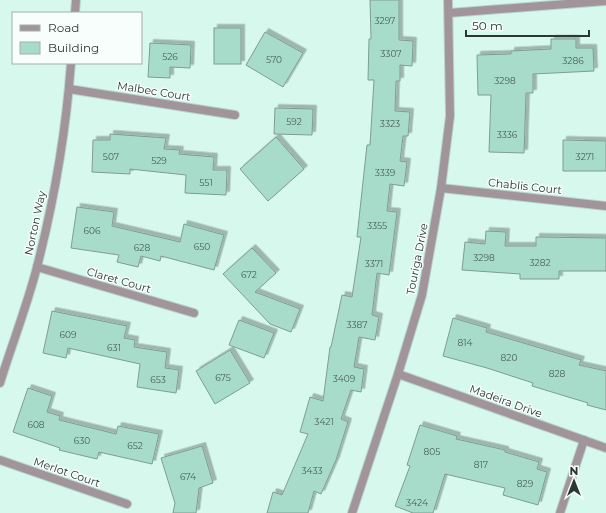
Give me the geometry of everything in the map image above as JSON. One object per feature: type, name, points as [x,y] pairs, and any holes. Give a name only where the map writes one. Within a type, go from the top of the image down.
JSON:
[{"type":"street","points":[[75,12],[76,0]]},
{"type":"street","name":"Touriga Drive","points":[[352,513],[398,374],[422,295],[441,188],[450,116],[448,0]]},
{"type":"street","points":[[449,13],[606,1]]},
{"type":"street","name":"Norton Way","points":[[0,383],[37,267],[54,189],[69,90],[71,64]]},
{"type":"street","name":"Malbec Court","points":[[69,90],[235,115]]},
{"type":"street","name":"Chablis Court","points":[[441,188],[606,206]]},
{"type":"street","name":"Claret Court","points":[[37,267],[194,313]]},
{"type":"street","name":"Madeira Drive","points":[[398,374],[606,448]]},
{"type":"street","points":[[560,513],[584,440]]},
{"type":"street","name":"Merlot Court","points":[[0,460],[127,504]]},
{"type":"building","points":[[370,0],[399,0],[399,40],[413,41],[412,66],[400,65],[400,81],[396,81],[395,111],[410,112],[408,136],[403,136],[400,161],[407,162],[404,186],[390,184],[387,211],[397,212],[389,275],[377,273],[372,315],[379,317],[375,340],[359,337],[354,367],[364,369],[361,392],[351,390],[341,419],[348,422],[336,460],[321,494],[314,491],[308,513],[267,513],[273,492],[282,495],[308,434],[300,432],[310,397],[323,401],[330,347],[342,295],[352,297],[361,237],[357,237],[367,145],[370,145],[374,80],[368,80],[369,39],[371,39]]},
{"type":"building","points":[[214,28],[241,28],[241,64],[214,64]]},
{"type":"building","points":[[265,32],[303,53],[283,87],[246,65]]},
{"type":"building","points":[[551,39],[576,39],[576,48],[593,48],[594,71],[533,74],[533,93],[526,93],[524,153],[489,152],[491,95],[478,95],[477,55],[511,54],[511,51],[551,49]]},
{"type":"building","points":[[150,43],[191,45],[190,68],[170,67],[170,78],[148,77]]},
{"type":"building","points":[[275,108],[313,109],[312,135],[274,134]]},
{"type":"building","points":[[110,134],[166,138],[164,149],[180,150],[179,154],[214,157],[213,170],[227,170],[226,195],[185,193],[186,175],[130,169],[130,174],[92,172],[93,140],[110,140]]},
{"type":"building","points":[[276,137],[304,169],[268,201],[240,169]]},
{"type":"building","points":[[563,140],[606,141],[606,171],[563,171]]},
{"type":"building","points":[[77,207],[114,212],[112,226],[180,242],[184,224],[224,235],[214,270],[161,256],[160,261],[141,256],[138,267],[117,262],[119,255],[71,248]]},
{"type":"building","points":[[486,231],[506,232],[505,246],[536,246],[536,237],[606,238],[606,271],[559,271],[559,279],[520,279],[520,274],[462,270],[465,242],[485,244]]},
{"type":"building","points":[[252,248],[276,273],[255,292],[300,309],[291,332],[270,324],[223,274]]},
{"type":"building","points":[[52,311],[127,326],[124,338],[135,340],[134,347],[167,352],[165,368],[179,370],[176,393],[137,387],[140,364],[68,348],[66,358],[43,353]]},
{"type":"building","points":[[453,318],[487,328],[486,332],[581,360],[579,365],[606,371],[606,410],[532,386],[533,383],[443,356]]},
{"type":"building","points":[[239,320],[274,333],[264,358],[229,345]]},
{"type":"building","points":[[230,350],[250,383],[215,404],[196,371]]},
{"type":"building","points":[[28,388],[52,396],[47,412],[60,416],[59,420],[116,434],[118,426],[159,434],[152,464],[99,452],[97,459],[59,450],[60,448],[13,432]]},
{"type":"building","points":[[420,425],[457,436],[456,439],[505,450],[505,452],[539,462],[537,469],[547,472],[538,505],[503,495],[505,488],[445,474],[433,513],[413,513],[395,506],[410,466],[407,465]]},
{"type":"building","points":[[202,446],[213,483],[199,488],[196,513],[173,513],[175,503],[161,458]]}]
